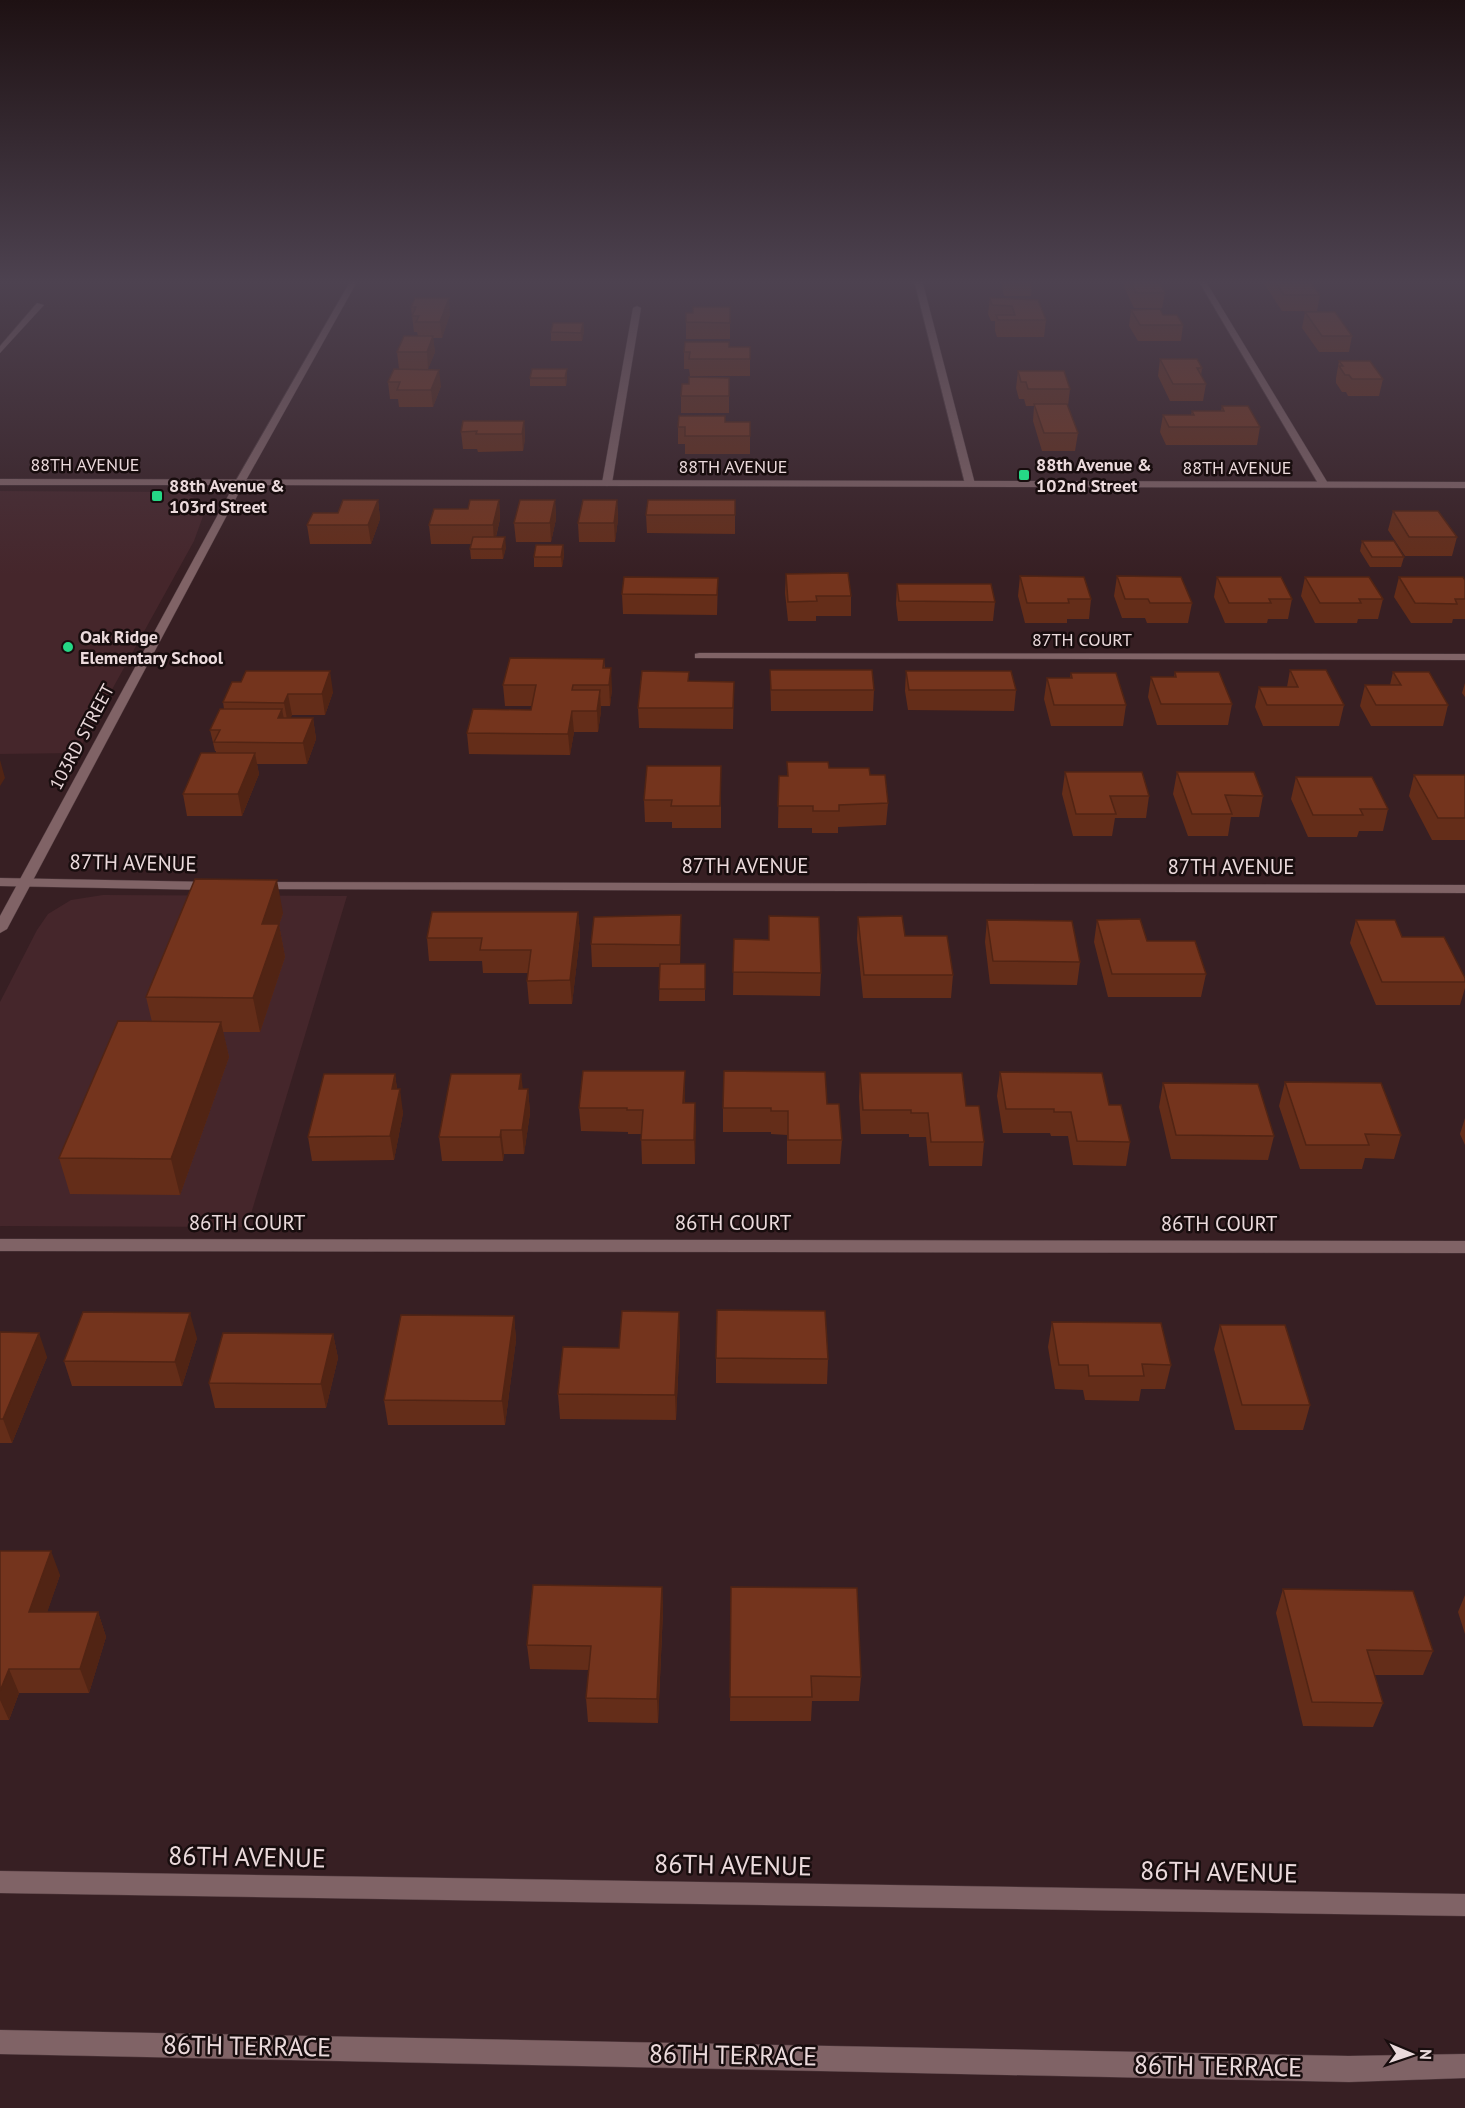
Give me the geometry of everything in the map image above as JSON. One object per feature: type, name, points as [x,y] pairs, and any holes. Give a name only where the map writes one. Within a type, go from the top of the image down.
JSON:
[{"type":"street","name":"103RD STREET","points":[[0,928],[240,482],[299,378]]},
{"type":"street","points":[[607,483],[626,378]]},
{"type":"street","points":[[943,378],[970,484]]},
{"type":"street","points":[[1260,378],[1324,485]]},
{"type":"street","name":"88TH AVENUE","points":[[0,482],[1465,485]]},
{"type":"street","name":"87TH COURT","points":[[699,656],[1465,657]]},
{"type":"street","name":"87TH AVENUE","points":[[0,882],[236,886],[1465,889]]},
{"type":"street","name":"86TH COURT","points":[[0,1245],[1465,1247]]},
{"type":"street","name":"86TH AVENUE","points":[[0,1881],[1465,1905]]},
{"type":"street","name":"86TH TERRACE","points":[[0,2042],[1349,2069],[1465,2066]]},
{"type":"shaded area","name":"Oak Ridge Elementary School","points":[[0,491],[180,492],[202,501],[206,508],[194,541],[77,753],[0,754]]},
{"type":"shaded area","points":[[103,895],[347,896],[247,1227],[0,1226],[0,1002],[37,930],[48,914],[71,900]]},
{"type":"building","points":[[390,378],[436,378],[431,390],[397,390],[400,382],[388,382]]},
{"type":"building","points":[[689,378],[729,378],[729,396],[681,396],[682,384],[689,384]]},
{"type":"building","points":[[1020,378],[1066,378],[1070,389],[1028,389],[1026,382],[1021,382]]},
{"type":"building","points":[[1170,378],[1203,378],[1206,384],[1173,384]]},
{"type":"building","points":[[1034,404],[1067,404],[1078,433],[1044,433]]},
{"type":"building","points":[[1222,406],[1248,406],[1260,427],[1169,427],[1163,415],[1194,415],[1192,411],[1224,411]]},
{"type":"building","points":[[679,416],[725,416],[725,422],[750,422],[750,436],[685,436],[685,427],[678,427]]},
{"type":"building","points":[[463,421],[524,421],[522,434],[476,434],[477,431],[461,432]]},
{"type":"building","points":[[343,500],[378,500],[368,525],[307,525],[313,513],[338,513]]},
{"type":"building","points":[[470,500],[499,500],[493,525],[429,525],[434,509],[468,509]]},
{"type":"building","points":[[520,500],[555,500],[550,523],[514,523]]},
{"type":"building","points":[[583,500],[617,500],[614,523],[578,523]]},
{"type":"building","points":[[648,500],[735,500],[735,515],[646,515]]},
{"type":"building","points":[[1393,511],[1438,511],[1457,537],[1409,537]]},
{"type":"building","points":[[473,537],[505,537],[502,549],[470,549]]},
{"type":"building","points":[[1362,541],[1394,541],[1404,557],[1372,557]]},
{"type":"building","points":[[536,545],[563,545],[561,557],[534,557]]},
{"type":"building","points":[[848,573],[851,596],[816,596],[817,601],[788,602],[786,574]]},
{"type":"building","points":[[1020,576],[1084,577],[1091,599],[1068,599],[1069,603],[1027,603]]},
{"type":"building","points":[[1117,576],[1181,577],[1192,603],[1150,603],[1148,599],[1125,599]]},
{"type":"building","points":[[624,577],[718,578],[717,595],[622,594]]},
{"type":"building","points":[[1217,577],[1281,577],[1292,599],[1269,599],[1271,603],[1229,603]]},
{"type":"building","points":[[1305,577],[1369,577],[1383,599],[1359,599],[1361,603],[1320,603]]},
{"type":"building","points":[[1399,577],[1463,577],[1465,599],[1455,599],[1457,604],[1415,603]]},
{"type":"building","points":[[897,584],[991,584],[995,602],[899,601]]},
{"type":"building","points":[[510,658],[604,659],[603,668],[611,668],[609,685],[573,685],[572,690],[600,690],[597,711],[572,711],[568,734],[467,733],[473,709],[531,710],[536,685],[503,685]]},
{"type":"building","points":[[770,670],[872,670],[874,690],[771,690]]},
{"type":"building","points":[[1290,670],[1326,670],[1344,705],[1267,705],[1259,687],[1298,687]]},
{"type":"building","points":[[246,671],[330,671],[322,694],[288,694],[284,703],[223,702],[232,682],[241,682]]},
{"type":"building","points":[[642,671],[689,672],[688,681],[734,682],[733,708],[638,708]]},
{"type":"building","points":[[906,671],[1011,671],[1016,690],[909,690]]},
{"type":"building","points":[[1175,672],[1219,672],[1232,704],[1161,704],[1151,677],[1176,677]]},
{"type":"building","points":[[1393,672],[1429,672],[1448,705],[1376,705],[1365,685],[1401,685]]},
{"type":"building","points":[[1071,673],[1116,673],[1126,705],[1054,705],[1047,678],[1072,678]]},
{"type":"building","points":[[220,709],[282,709],[278,718],[313,718],[303,743],[214,742],[220,730],[210,730]]},
{"type":"building","points":[[201,753],[255,753],[238,794],[183,794]]},
{"type":"building","points":[[787,762],[828,762],[829,768],[869,768],[870,775],[885,775],[888,803],[839,805],[839,811],[813,811],[813,806],[778,806],[779,776],[788,776]]},
{"type":"building","points":[[647,766],[721,766],[720,806],[671,806],[672,800],[644,800]]},
{"type":"building","points":[[1065,772],[1142,772],[1149,796],[1110,796],[1116,814],[1076,814]]},
{"type":"building","points":[[1177,772],[1254,772],[1263,796],[1225,795],[1232,814],[1192,814]]},
{"type":"building","points":[[1414,775],[1465,775],[1465,818],[1438,818]]},
{"type":"building","points":[[1296,777],[1372,777],[1388,809],[1360,809],[1363,815],[1313,815]]},
{"type":"building","points":[[195,879],[277,880],[262,924],[279,924],[253,998],[146,997]]},
{"type":"building","points":[[432,912],[578,912],[570,980],[527,981],[531,950],[480,950],[482,938],[427,938]]},
{"type":"building","points":[[681,915],[680,945],[591,944],[594,917]]},
{"type":"building","points":[[769,916],[819,917],[821,973],[733,972],[734,939],[769,940]]},
{"type":"building","points":[[902,916],[905,936],[947,936],[953,975],[864,975],[858,917]]},
{"type":"building","points":[[1140,919],[1147,941],[1195,941],[1206,974],[1112,974],[1097,920]]},
{"type":"building","points":[[987,920],[1072,921],[1080,962],[993,961]]},
{"type":"building","points":[[1356,920],[1395,920],[1402,937],[1444,937],[1465,982],[1382,982]]},
{"type":"building","points":[[660,964],[705,964],[705,989],[659,989]]},
{"type":"building","points":[[118,1021],[221,1022],[171,1159],[59,1158]]},
{"type":"building","points":[[583,1071],[685,1071],[683,1103],[695,1103],[694,1140],[641,1140],[643,1110],[579,1108]]},
{"type":"building","points":[[724,1071],[825,1072],[827,1104],[839,1104],[842,1140],[788,1140],[788,1111],[771,1111],[771,1108],[723,1108]]},
{"type":"building","points":[[1000,1072],[1102,1073],[1109,1105],[1121,1105],[1130,1142],[1077,1141],[1071,1112],[1054,1112],[1054,1109],[1006,1109]]},
{"type":"building","points":[[860,1073],[962,1073],[966,1106],[979,1106],[984,1142],[931,1142],[928,1113],[911,1113],[911,1110],[863,1110]]},
{"type":"building","points":[[324,1074],[395,1074],[392,1089],[400,1089],[390,1136],[308,1137]]},
{"type":"building","points":[[451,1074],[521,1074],[519,1089],[528,1089],[522,1130],[501,1130],[500,1137],[439,1137]]},
{"type":"building","points":[[1285,1082],[1381,1083],[1401,1135],[1365,1134],[1369,1145],[1306,1145]]},
{"type":"building","points":[[1163,1083],[1258,1084],[1274,1136],[1176,1135]]},
{"type":"building","points":[[717,1310],[825,1311],[828,1359],[716,1358]]},
{"type":"building","points":[[622,1311],[679,1312],[675,1395],[558,1394],[563,1347],[619,1348]]},
{"type":"building","points":[[83,1312],[190,1313],[175,1362],[64,1361]]},
{"type":"building","points":[[401,1315],[514,1316],[502,1401],[384,1400]]},
{"type":"building","points":[[1052,1322],[1161,1323],[1171,1365],[1142,1364],[1144,1376],[1089,1376],[1088,1365],[1059,1365]]},
{"type":"building","points":[[1220,1325],[1285,1325],[1310,1405],[1242,1405]]},
{"type":"building","points":[[0,1332],[39,1333],[3,1419],[0,1419]]},
{"type":"building","points":[[223,1333],[333,1334],[321,1384],[209,1383]]},
{"type":"building","points":[[0,1551],[51,1551],[29,1612],[98,1612],[80,1669],[9,1669],[0,1691]]},
{"type":"building","points":[[533,1585],[662,1587],[657,1699],[586,1698],[591,1646],[527,1645]]},
{"type":"building","points":[[731,1587],[857,1588],[861,1677],[811,1676],[812,1697],[730,1697]]},
{"type":"building","points":[[1283,1589],[1413,1591],[1433,1651],[1367,1650],[1383,1703],[1312,1702]]},
{"type":"place","name":"88th Avenue & 102nd Street","points":[[1024,475]]},
{"type":"place","name":"88th Avenue & 103rd Street","points":[[157,496]]},
{"type":"place","name":"Oak Ridge Elementary School","points":[[68,647]]}]
